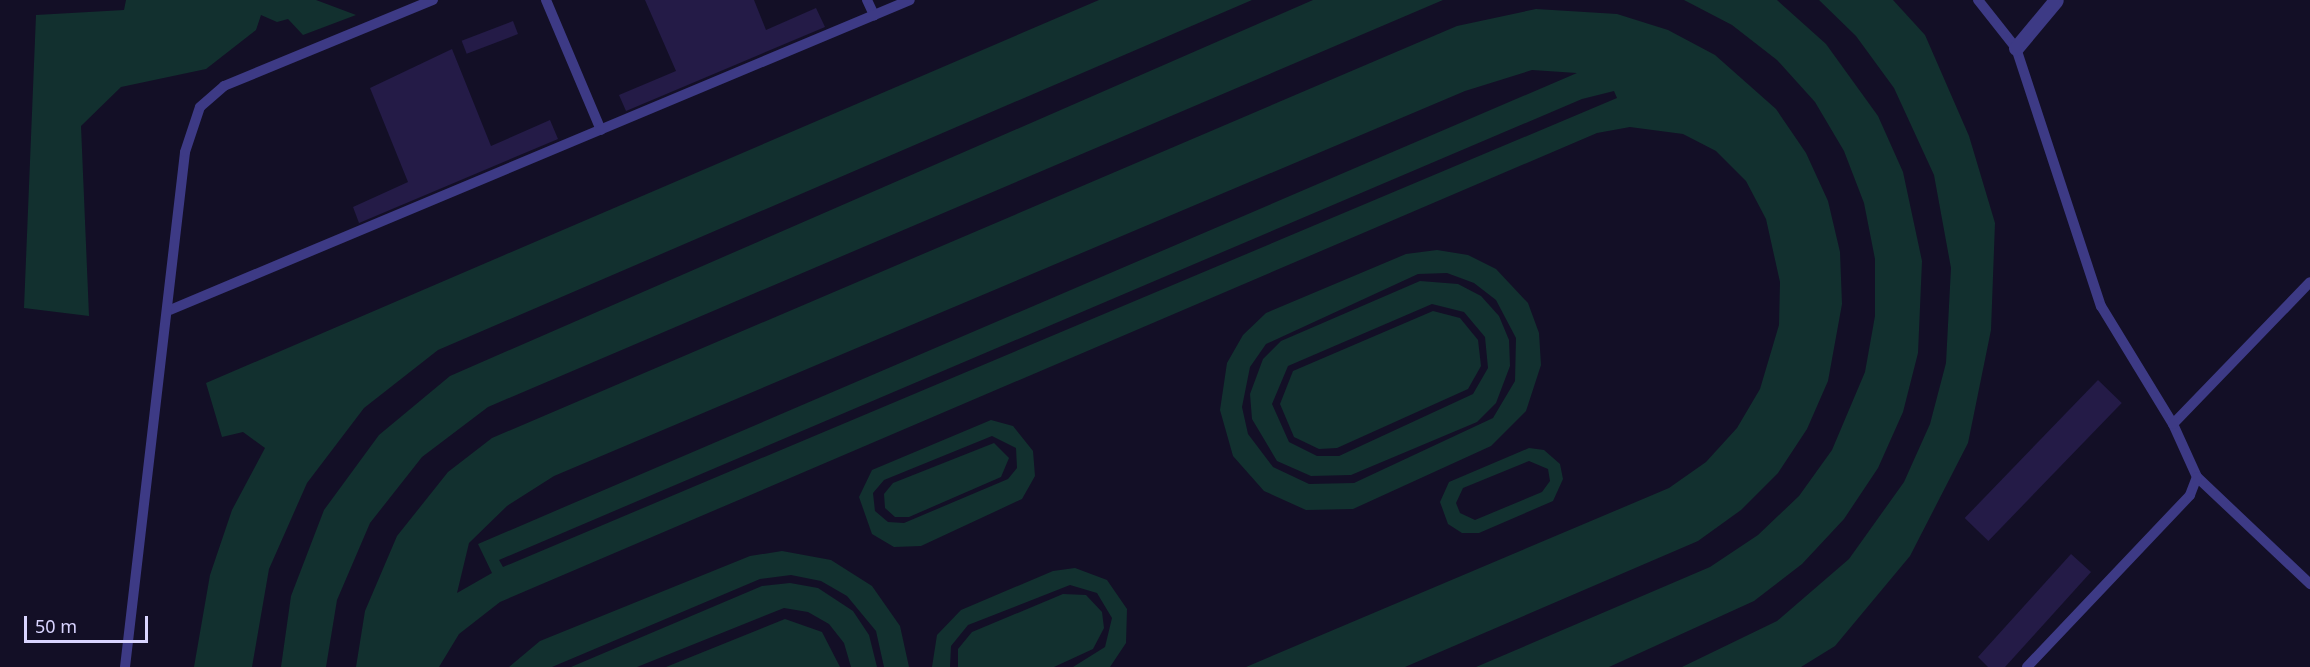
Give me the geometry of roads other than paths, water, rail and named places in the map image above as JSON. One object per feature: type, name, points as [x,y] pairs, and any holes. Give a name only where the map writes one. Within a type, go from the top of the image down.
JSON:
[{"type":"street","points":[[2016,48],[2056,0]]},
{"type":"lane","points":[[125,667],[170,310],[185,152],[200,107],[224,86],[433,0]]},
{"type":"lane","points":[[546,0],[601,130]]},
{"type":"lane","points":[[867,0],[874,15]]},
{"type":"lane","points":[[170,310],[910,0]]},
{"type":"lane","points":[[1978,0],[2016,48],[2102,306],[2173,424],[2198,477],[2310,584]]},
{"type":"lane","points":[[2173,424],[2310,282]]},
{"type":"lane","points":[[2027,667],[2190,495],[2198,477]]}]
